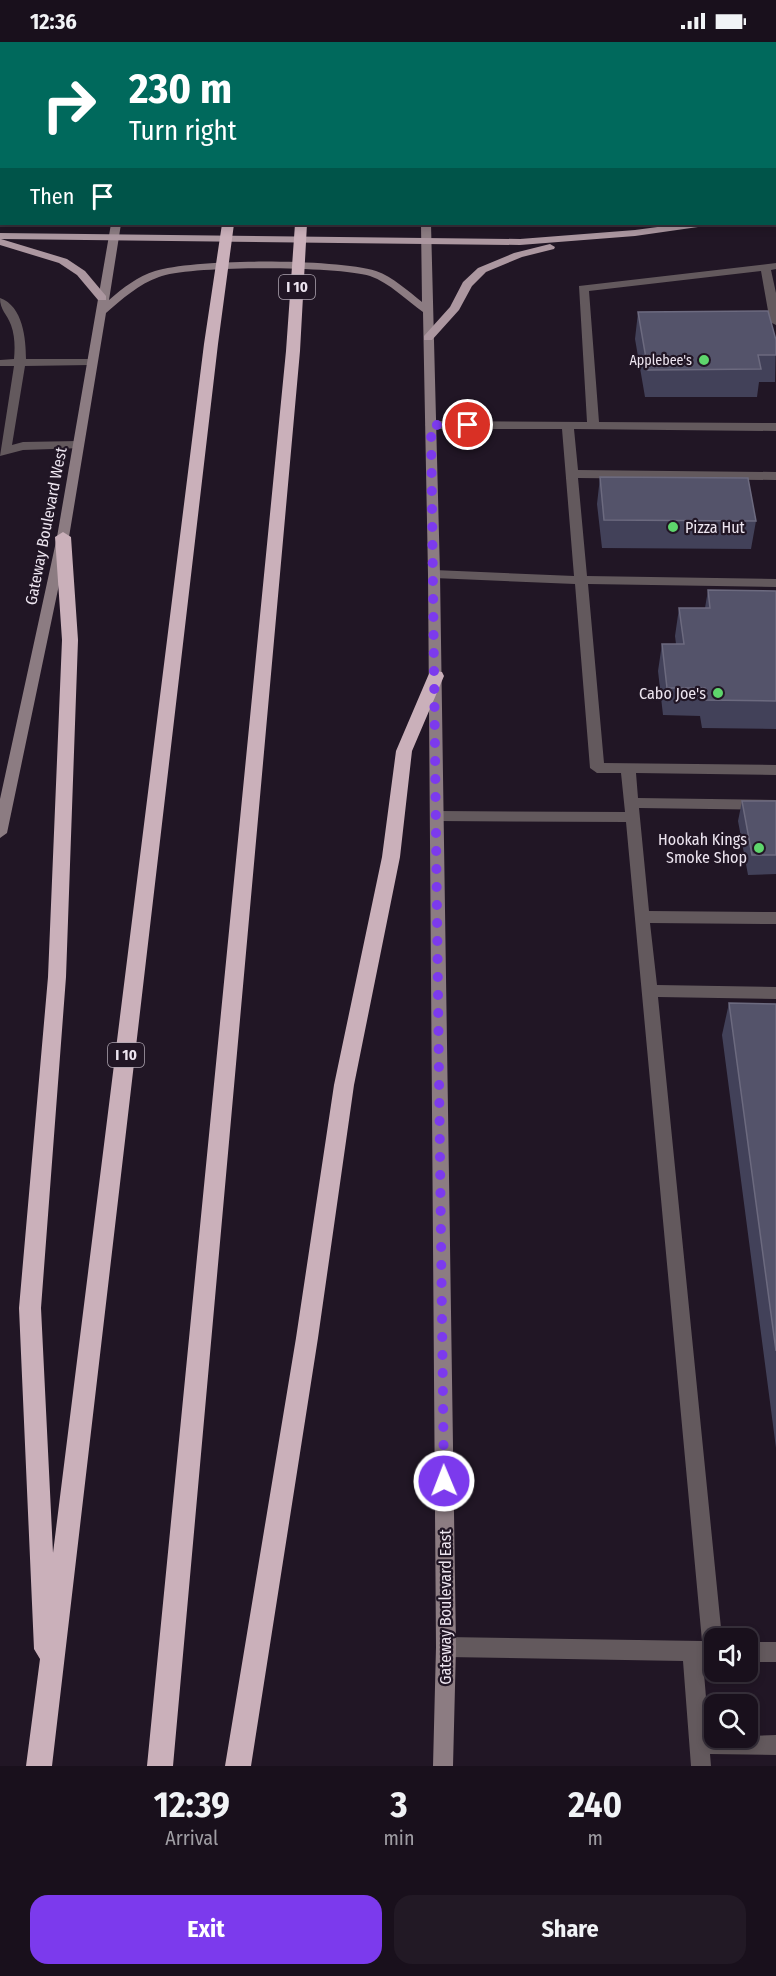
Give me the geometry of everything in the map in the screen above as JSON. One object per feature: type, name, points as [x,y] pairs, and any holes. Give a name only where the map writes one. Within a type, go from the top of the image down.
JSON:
[{"type":"highway","name":"I 10","points":[[39,1766],[211,344],[228,225]]},
{"type":"highway","name":"I 10","points":[[160,1766],[293,351],[301,225]]},
{"type":"highway","points":[[48,1703],[30,1308],[57,977],[70,640],[63,537]]},
{"type":"highway","points":[[238,1766],[305,1350],[344,1085],[391,857],[404,751],[436,676]]},
{"type":"main road","name":"Gateway Boulevard West","points":[[0,833],[63,537],[116,225]]},
{"type":"main road","name":"Gateway Boulevard East","points":[[426,225],[426,310],[431,425],[436,676],[446,1647],[443,1766]]},
{"type":"main road","points":[[0,236],[426,242],[576,239],[690,225]]},
{"type":"main road","points":[[428,338],[455,308],[467,284],[482,270],[518,255],[576,239]]},
{"type":"main road","points":[[0,242],[63,261],[81,273],[102,298]]},
{"type":"main road","points":[[99,314],[135,283],[162,272],[188,268],[344,268],[373,273],[426,310]]},
{"type":"lane","points":[[593,427],[583,288],[771,268],[776,322]]},
{"type":"lane","points":[[0,301],[13,317],[19,333],[19,363],[2,451],[23,446],[78,445]]},
{"type":"lane","points":[[0,363],[91,362]]},
{"type":"lane","points":[[431,425],[776,427]]},
{"type":"lane","points":[[568,427],[597,768],[776,770]]},
{"type":"lane","points":[[572,474],[776,476]]},
{"type":"lane","points":[[434,574],[581,580],[776,583]]},
{"type":"lane","points":[[628,768],[711,1628]]},
{"type":"lane","points":[[437,816],[776,806]]},
{"type":"lane","points":[[642,917],[776,918]]},
{"type":"lane","points":[[649,991],[776,993]]},
{"type":"lane","points":[[446,1647],[704,1651]]},
{"type":"lane","points":[[692,1651],[701,1766]]},
{"type":"lane","points":[[758,1652],[776,1652]]},
{"type":"lane","points":[[699,1744],[776,1745]]},
{"type":"building","points":[[768,311],[776,340],[776,355],[758,355],[761,369],[648,370],[638,312]]},
{"type":"building","points":[[600,477],[748,478],[756,521],[604,520]]},
{"type":"building","name":"Cabo Joe's","points":[[708,590],[776,591],[776,701],[706,700],[705,688],[667,688],[662,644],[684,644],[679,608],[710,608]]},
{"type":"building","points":[[742,801],[776,801],[776,855],[752,855]]},
{"type":"building","points":[[729,1003],[776,1004],[776,1351]]},
{"type":"place","name":"Applebee's","points":[[704,360]]},
{"type":"place","name":"Pizza Hut","points":[[673,527]]},
{"type":"place","name":"Cabo Joe's","points":[[718,693]]},
{"type":"place","name":"Hookah Kings Smoke Shop","points":[[759,848]]},
{"type":"route","points":[[444,1481],[436,676],[431,425],[468,425]]}]
